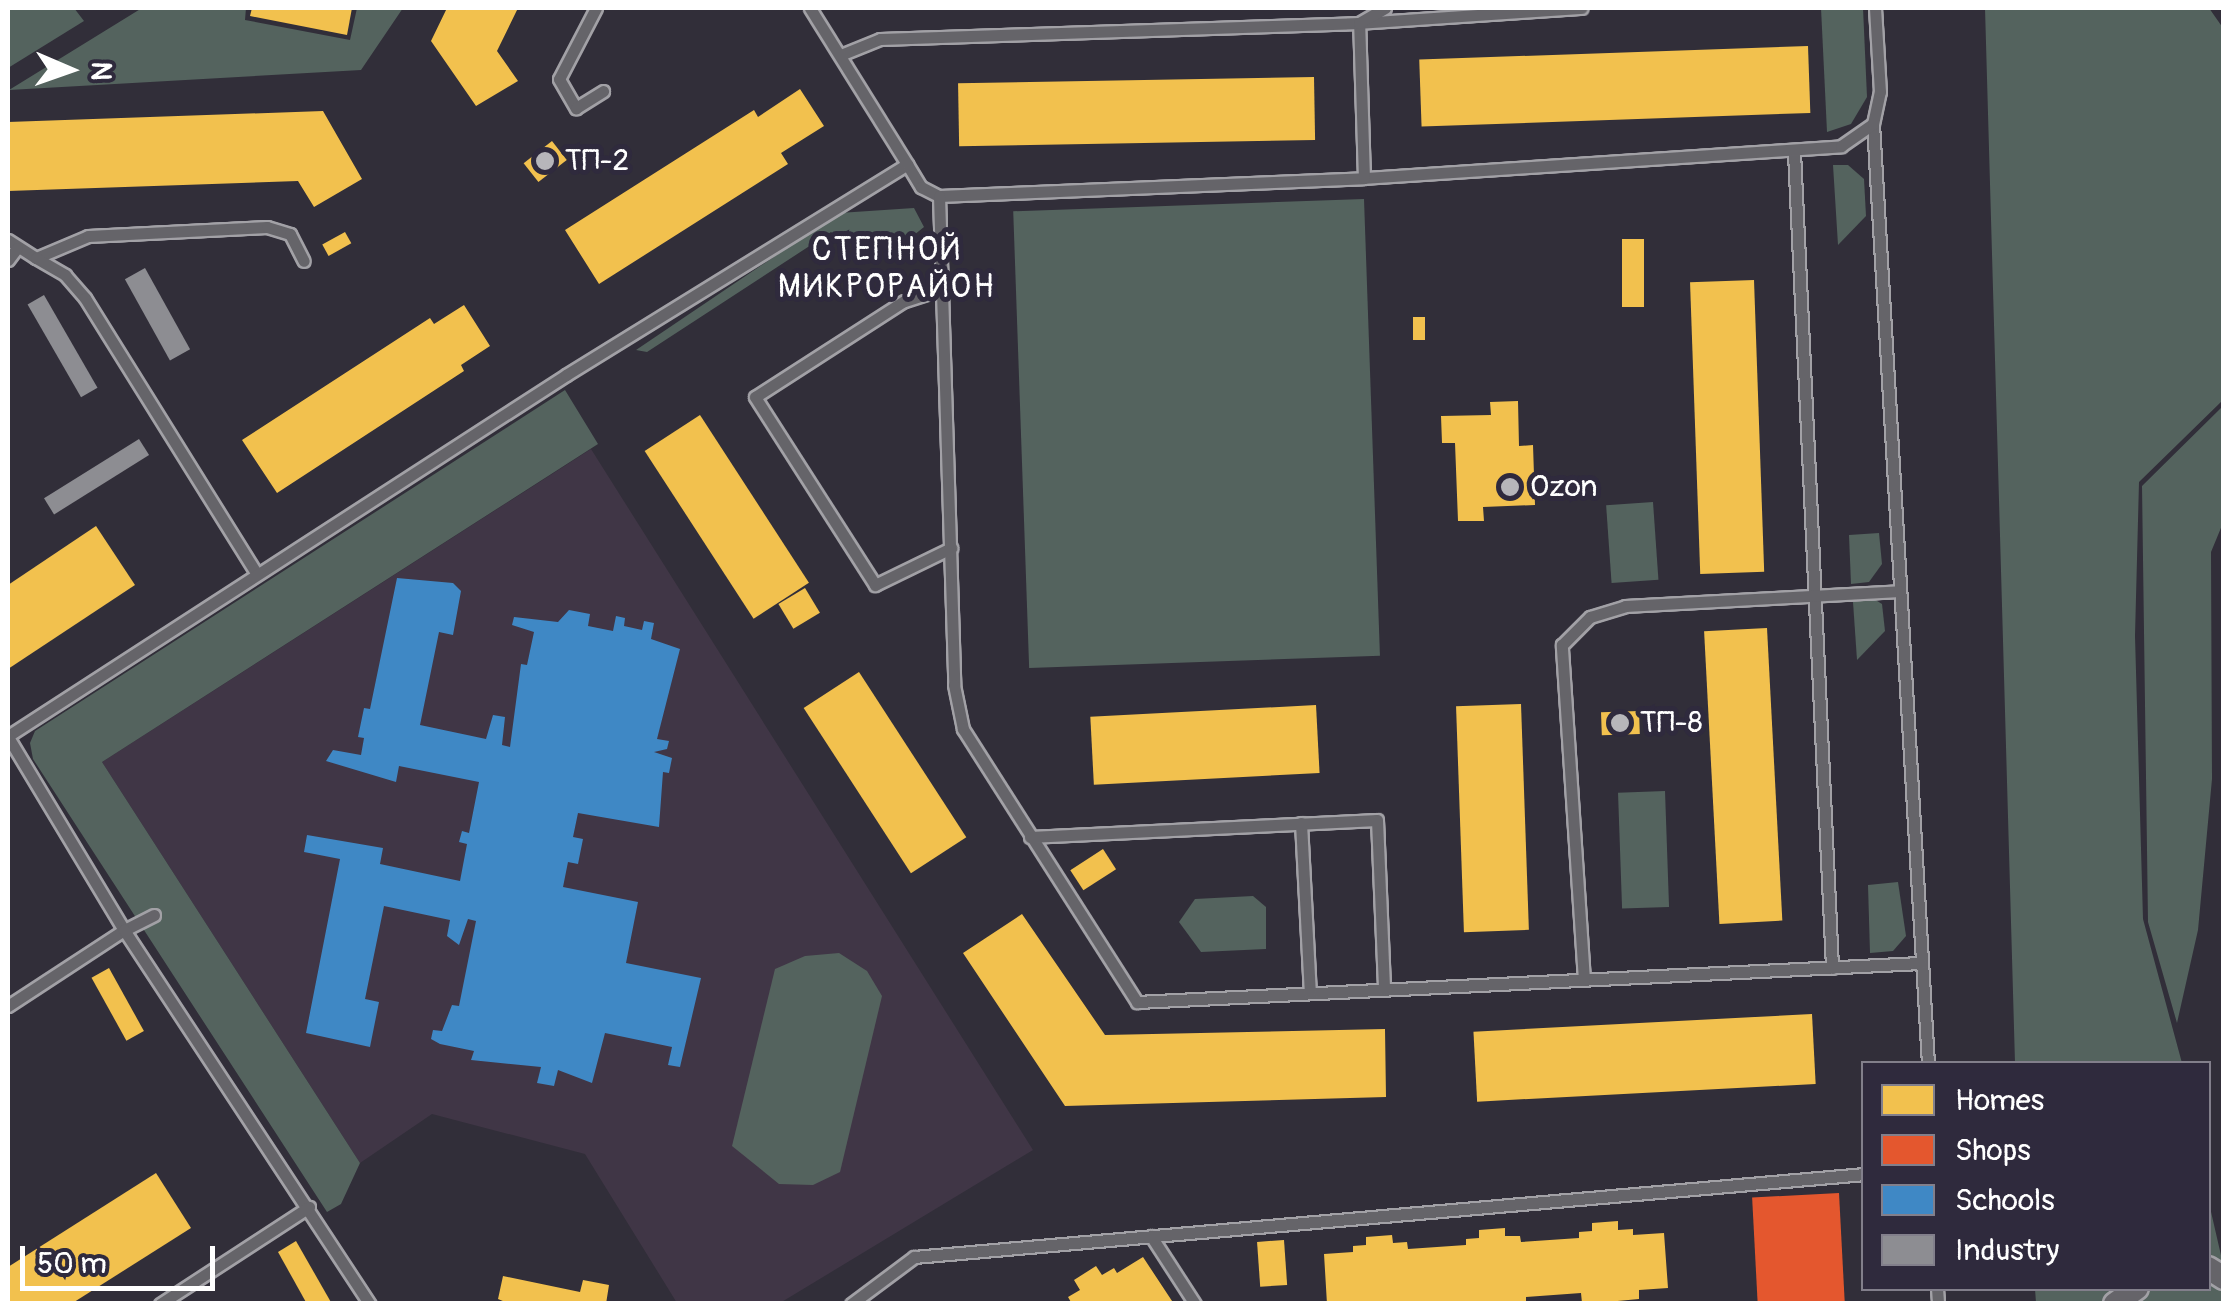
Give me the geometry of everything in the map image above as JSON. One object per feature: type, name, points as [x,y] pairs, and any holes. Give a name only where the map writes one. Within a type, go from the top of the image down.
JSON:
[{"type":"lane","points":[[596,8],[559,78],[576,108],[603,91]]},
{"type":"lane","points":[[810,8],[844,54],[921,188],[938,196],[1364,178],[1794,152],[1841,146],[1874,124]]},
{"type":"lane","points":[[1359,24],[1384,8]]},
{"type":"lane","points":[[844,54],[880,39],[1359,24],[1581,8]]},
{"type":"lane","points":[[1874,8],[1880,92],[1874,124],[1928,1061]]},
{"type":"lane","points":[[1359,24],[1364,178]]},
{"type":"lane","points":[[1794,152],[1832,968]]},
{"type":"lane","points":[[370,1304],[310,1207],[124,930],[8,736],[257,574],[907,164]]},
{"type":"lane","points":[[938,196],[954,686],[963,729],[1137,1002],[1921,962]]},
{"type":"lane","points":[[36,258],[88,236],[268,226],[290,234],[304,261]]},
{"type":"lane","points":[[8,260],[12,244],[65,274],[85,298],[257,574]]},
{"type":"lane","points":[[942,290],[904,301],[755,397],[875,585],[951,548]]},
{"type":"lane","points":[[1584,980],[1562,645],[1590,618],[1625,606],[1900,591]]},
{"type":"lane","points":[[1030,836],[1377,820],[1384,990]]},
{"type":"lane","points":[[1301,823],[1310,992]]},
{"type":"lane","points":[[8,1006],[124,930],[154,916]]},
{"type":"lane","points":[[851,1304],[914,1257],[1861,1174]]},
{"type":"lane","points":[[160,1304],[310,1207]]},
{"type":"lane","points":[[1152,1236],[1195,1304]]},
{"type":"shaded area","points":[[74,8],[84,21],[8,68],[8,10]]},
{"type":"shaded area","points":[[142,8],[246,8],[245,20],[350,40],[357,8],[403,8],[361,70],[9,90]]},
{"type":"shaded area","points":[[1821,8],[1863,8],[1867,97],[1851,124],[1827,132]]},
{"type":"shaded area","points":[[1985,8],[2209,8],[2223,28],[2223,400],[2139,482],[2135,636],[2143,919],[2181,1061],[2015,1061]]},
{"type":"shaded area","points":[[1833,165],[1848,165],[1864,179],[1866,216],[1838,245]]},
{"type":"shaded area","points":[[1364,199],[1380,656],[1029,668],[1013,211]]},
{"type":"shaded area","points":[[914,208],[924,227],[909,239],[845,243],[831,232],[647,352],[636,350],[839,213]]},
{"type":"shaded area","points":[[565,390],[598,444],[102,762],[360,1163],[341,1204],[327,1212],[33,759],[30,743],[35,731]]},
{"type":"shaded area","points":[[2223,406],[2223,523],[2211,552],[2212,779],[2198,930],[2177,1023],[2148,922],[2142,486]]},
{"type":"shaded area","points":[[591,449],[1033,1150],[780,1303],[677,1303],[585,1154],[432,1114],[360,1163],[102,762]]},
{"type":"shaded area","points":[[1653,502],[1658,580],[1612,583],[1606,505]]},
{"type":"shaded area","points":[[1879,533],[1882,564],[1869,582],[1851,584],[1849,535]]},
{"type":"shaded area","points":[[1874,599],[1882,604],[1885,631],[1857,660],[1853,602]]},
{"type":"shaded area","points":[[1665,791],[1669,907],[1622,909],[1618,793]]},
{"type":"shaded area","points":[[1898,882],[1906,936],[1893,951],[1870,953],[1868,885]]},
{"type":"shaded area","points":[[1253,896],[1266,907],[1266,949],[1201,952],[1179,922],[1195,899]]},
{"type":"shaded area","points":[[839,953],[867,971],[882,996],[840,1172],[813,1185],[779,1184],[732,1146],[775,969],[805,956]]},
{"type":"shaded area","points":[[2211,1212],[2223,1264],[2223,1303],[2036,1303],[2035,1291],[2211,1291]]},
{"type":"building: Homes","points":[[252,8],[352,8],[347,35],[250,16]]},
{"type":"building: Homes","points":[[447,8],[518,8],[497,51],[518,81],[476,106],[431,41]]},
{"type":"building: Homes","points":[[1808,46],[1810,113],[1422,127],[1419,60]]},
{"type":"building: Homes","points":[[1314,77],[1315,140],[959,146],[958,83]]},
{"type":"building: Homes","points":[[800,89],[824,126],[781,153],[788,164],[599,284],[565,230],[754,110],[758,117]]},
{"type":"building: Homes","points":[[323,111],[362,179],[314,207],[298,181],[8,191],[8,122]]},
{"type":"building: Homes","name":"ТП-2","points":[[552,141],[567,160],[538,182],[524,163]]},
{"type":"building: Homes","points":[[345,232],[351,243],[329,256],[322,245]]},
{"type":"building: Homes","points":[[1622,239],[1644,239],[1644,307],[1622,307]]},
{"type":"building: Homes","points":[[1754,280],[1764,572],[1700,574],[1690,282]]},
{"type":"building: Homes","points":[[464,305],[490,346],[461,365],[464,371],[277,493],[242,440],[430,318],[434,324]]},
{"type":"building: Homes","points":[[1413,317],[1425,317],[1425,340],[1413,340]]},
{"type":"building: Homes","points":[[1518,401],[1519,446],[1533,445],[1535,505],[1483,507],[1484,521],[1458,521],[1455,443],[1442,443],[1441,416],[1491,415],[1490,402]]},
{"type":"building: Homes","points":[[700,415],[809,583],[754,619],[645,451]]},
{"type":"building: Homes","points":[[96,526],[135,585],[8,669],[8,585]]},
{"type":"building: Homes","points":[[805,588],[820,613],[793,629],[778,604]]},
{"type":"building: Homes","points":[[1767,628],[1782,921],[1719,924],[1704,631]]},
{"type":"building: Homes","points":[[859,672],[966,837],[911,873],[804,708]]},
{"type":"building: Homes","points":[[1521,704],[1529,930],[1464,932],[1456,706]]},
{"type":"building: Homes","points":[[1316,705],[1320,773],[1094,785],[1090,717]]},
{"type":"building: Homes","name":"ТП-8","points":[[1639,711],[1640,734],[1602,735],[1601,712]]},
{"type":"building: Homes","points":[[1103,849],[1116,869],[1083,890],[1070,870]]},
{"type":"building: Homes","points":[[1022,914],[1105,1035],[1385,1029],[1386,1097],[1065,1106],[963,953]]},
{"type":"building: Homes","points":[[109,968],[144,1031],[126,1041],[92,978]]},
{"type":"building: Homes","points":[[1812,1014],[1816,1084],[1477,1102],[1473,1032]]},
{"type":"building: Homes","points":[[156,1173],[191,1228],[71,1304],[8,1304],[8,1267]]},
{"type":"building: Homes","points":[[1618,1221],[1618,1230],[1633,1229],[1633,1235],[1664,1233],[1668,1288],[1639,1290],[1639,1299],[1596,1303],[1582,1303],[1581,1293],[1526,1297],[1526,1304],[1327,1304],[1324,1254],[1353,1252],[1353,1246],[1366,1245],[1366,1237],[1392,1235],[1393,1243],[1407,1242],[1408,1249],[1466,1245],[1466,1239],[1479,1238],[1479,1230],[1505,1228],[1505,1236],[1520,1236],[1521,1242],[1579,1238],[1579,1232],[1592,1231],[1592,1223]]},
{"type":"building: Homes","points":[[1284,1240],[1287,1285],[1260,1287],[1257,1242]]},
{"type":"building: Homes","points":[[296,1241],[332,1304],[307,1304],[278,1252]]},
{"type":"building: Homes","points":[[1143,1257],[1174,1304],[1072,1304],[1068,1297],[1080,1290],[1074,1280],[1096,1266],[1102,1275],[1114,1268],[1117,1273]]},
{"type":"building: Homes","points":[[503,1276],[580,1292],[583,1280],[609,1285],[606,1304],[510,1304],[498,1299]]},
{"type":"building: Shops","points":[[1839,1193],[1845,1304],[1758,1304],[1752,1198]]},
{"type":"building: Schools","points":[[397,578],[453,583],[461,591],[453,635],[439,632],[420,725],[486,739],[493,715],[505,717],[502,745],[510,747],[521,664],[527,665],[534,632],[512,625],[514,617],[558,622],[569,610],[590,614],[588,626],[613,631],[616,616],[625,618],[624,626],[642,630],[644,621],[654,623],[651,639],[680,649],[657,739],[669,741],[667,749],[654,752],[672,758],[669,773],[663,772],[659,827],[578,813],[573,837],[583,839],[578,864],[568,862],[563,887],[638,902],[626,963],[701,978],[680,1067],[668,1065],[672,1047],[605,1033],[592,1083],[558,1070],[554,1086],[537,1083],[541,1067],[471,1060],[474,1051],[440,1044],[431,1039],[433,1030],[442,1031],[452,1005],[459,1006],[476,921],[468,919],[459,945],[447,936],[450,920],[384,906],[365,999],[379,1002],[370,1047],[306,1033],[340,859],[304,852],[307,835],[383,848],[380,864],[460,881],[467,844],[459,842],[462,831],[469,833],[479,782],[399,766],[396,782],[326,761],[333,750],[361,755],[364,738],[358,737],[364,708],[370,709]]},
{"type":"building: Industry","points":[[145,268],[190,349],[170,360],[125,279]]},
{"type":"building: Industry","points":[[44,295],[98,388],[81,397],[28,304]]},
{"type":"building: Industry","points":[[139,439],[149,455],[54,514],[44,498]]},
{"type":"place","name":"ТП-2","points":[[545,161]]},
{"type":"place","name":"Ozon","points":[[1510,487]]},
{"type":"place","name":"ТП-8","points":[[1620,723]]},
{"type":"district","name":"СТЕПНОЙ МИКРОРАЙОН","points":[[887,270]]}]
